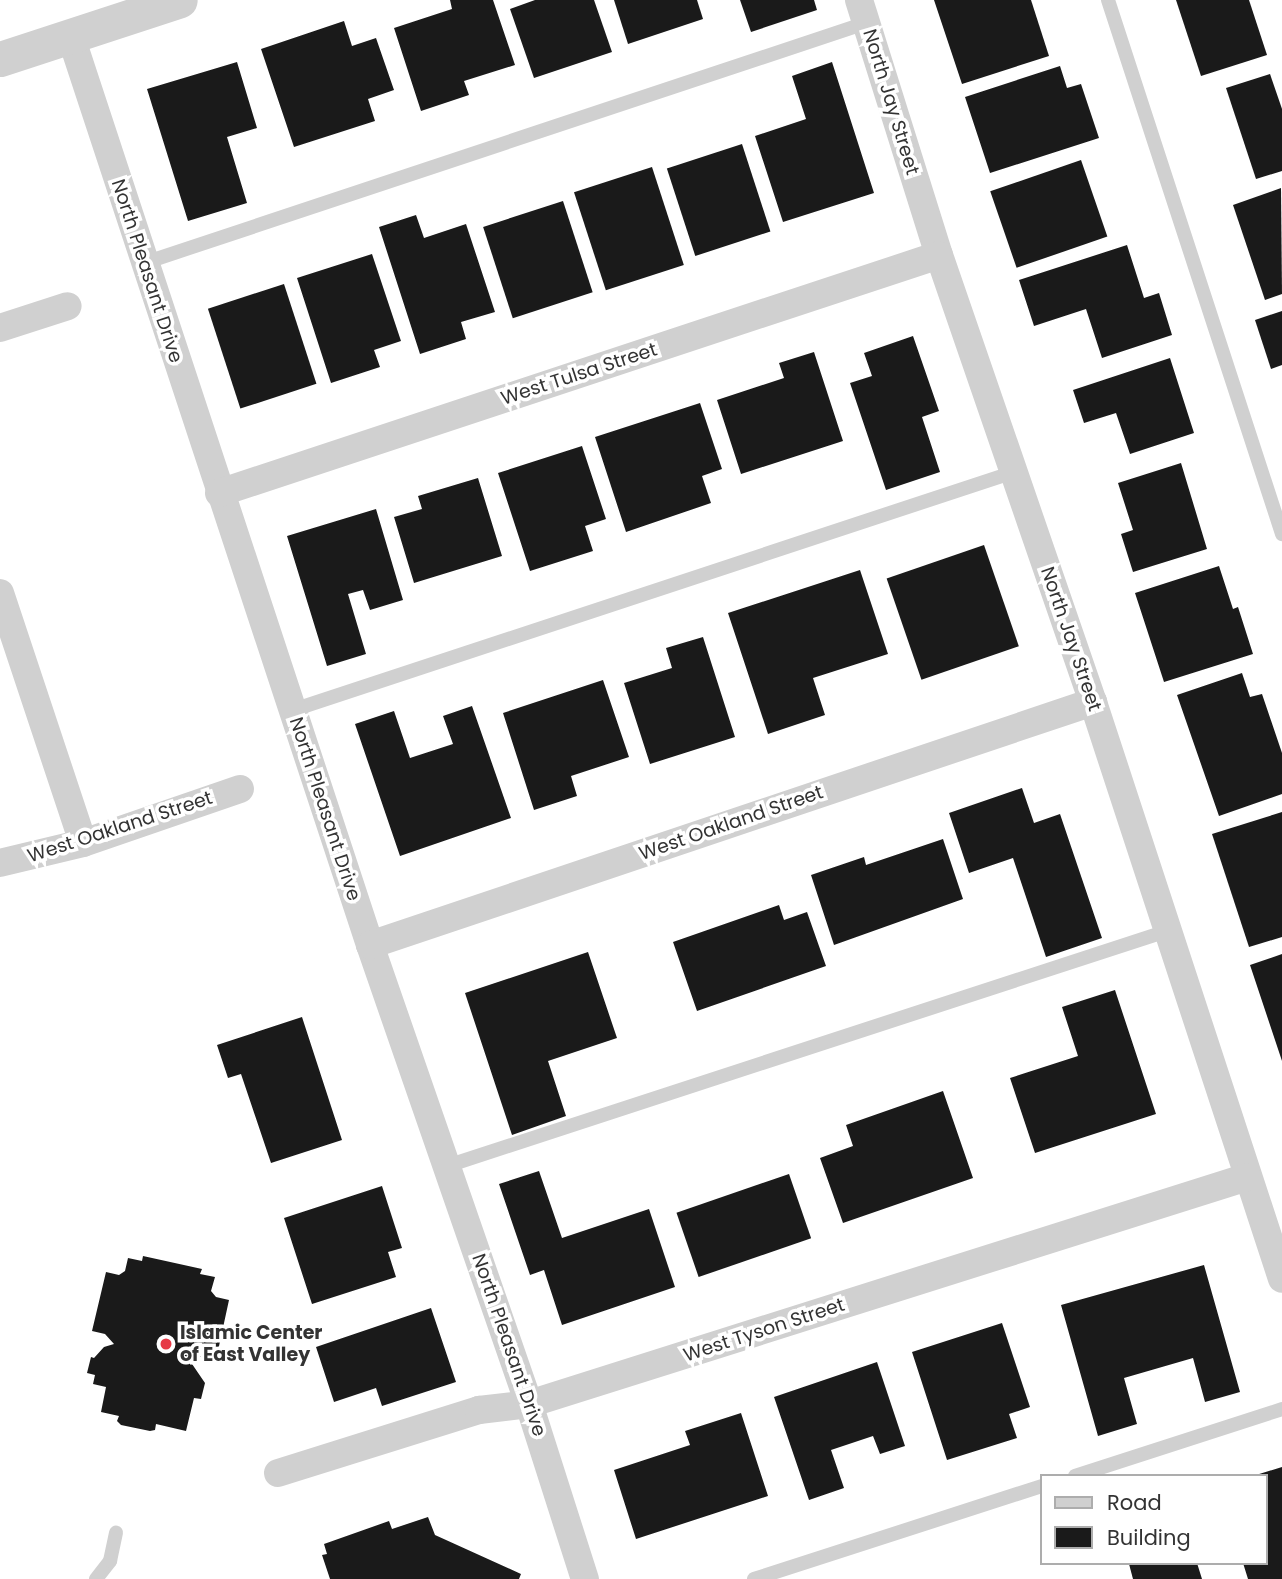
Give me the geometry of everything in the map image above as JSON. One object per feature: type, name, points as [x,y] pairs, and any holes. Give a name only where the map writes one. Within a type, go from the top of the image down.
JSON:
[{"type":"street","points":[[0,59],[180,0]]},
{"type":"street","name":"North Jay Street","points":[[862,11],[939,255],[1093,702],[1282,1279]]},
{"type":"street","name":"North Pleasant Drive","points":[[71,37],[219,493],[586,1579]]},
{"type":"street","name":"West Tulsa Street","points":[[219,493],[939,255]]},
{"type":"street","points":[[0,328],[68,306]]},
{"type":"street","points":[[0,593],[83,843]]},
{"type":"street","name":"West Oakland Street","points":[[370,945],[1093,702]]},
{"type":"street","name":"West Oakland Street","points":[[0,863],[83,843],[240,789]]},
{"type":"street","name":"West Tyson Street","points":[[278,1474],[479,1410],[529,1404],[1247,1177]]},
{"type":"lane","points":[[1108,0],[1282,534]]},
{"type":"lane","points":[[144,263],[862,11]]},
{"type":"lane","points":[[293,710],[1014,472]]},
{"type":"lane","points":[[447,1166],[1167,931]]},
{"type":"lane","points":[[1080,1474],[1282,1409]]},
{"type":"lane","points":[[754,1579],[1040,1487]]},
{"type":"lane","points":[[96,1579],[110,1561],[116,1533]]},
{"type":"building","points":[[450,0],[493,0],[515,65],[464,81],[469,95],[421,111],[394,28],[452,9]]},
{"type":"building","points":[[535,0],[594,0],[612,52],[534,78],[510,9]]},
{"type":"building","points":[[614,0],[697,0],[703,19],[628,44]]},
{"type":"building","points":[[740,0],[814,0],[817,10],[751,32]]},
{"type":"building","points":[[934,0],[1031,0],[1049,56],[962,84]]},
{"type":"building","points":[[1176,0],[1249,0],[1267,55],[1201,76]]},
{"type":"building","points":[[344,21],[352,46],[376,38],[394,90],[368,99],[375,121],[294,147],[261,49]]},
{"type":"building","points":[[237,62],[257,128],[227,137],[247,203],[188,221],[147,89]]},
{"type":"building","points":[[832,62],[874,193],[783,222],[755,136],[806,119],[792,76]]},
{"type":"building","points":[[1060,66],[1067,88],[1081,84],[1099,138],[990,173],[965,97]]},
{"type":"building","points":[[1270,74],[1282,109],[1282,171],[1256,179],[1226,88]]},
{"type":"building","points":[[742,144],[770,231],[695,256],[667,168]]},
{"type":"building","points":[[1081,160],[1107,237],[1017,268],[990,191]]},
{"type":"building","points":[[652,167],[684,265],[606,290],[574,192]]},
{"type":"building","points":[[1281,188],[1282,294],[1265,300],[1233,205]]},
{"type":"building","points":[[563,201],[593,292],[513,318],[483,227]]},
{"type":"building","points":[[416,215],[424,238],[466,224],[495,312],[461,322],[466,339],[420,354],[379,227]]},
{"type":"building","points":[[1127,245],[1144,298],[1159,293],[1172,335],[1102,358],[1086,309],[1034,326],[1019,280]]},
{"type":"building","points":[[372,254],[401,341],[374,350],[380,367],[331,383],[297,278]]},
{"type":"building","points":[[284,284],[316,384],[240,409],[208,309]]},
{"type":"building","points":[[1282,311],[1282,365],[1271,369],[1255,320]]},
{"type":"building","points":[[913,336],[939,411],[922,417],[940,472],[886,490],[850,383],[872,376],[864,353]]},
{"type":"building","points":[[814,352],[843,441],[741,474],[717,400],[784,378],[779,363]]},
{"type":"building","points":[[1170,358],[1194,433],[1130,454],[1116,413],[1084,423],[1073,390]]},
{"type":"building","points":[[700,403],[722,469],[702,476],[711,503],[626,532],[595,437]]},
{"type":"building","points":[[582,446],[606,519],[585,526],[593,551],[530,571],[498,473]]},
{"type":"building","points":[[1181,463],[1207,549],[1133,572],[1121,534],[1133,530],[1118,483]]},
{"type":"building","points":[[478,478],[502,556],[414,583],[394,517],[422,509],[418,496]]},
{"type":"building","points":[[376,509],[403,600],[370,610],[363,590],[348,594],[366,654],[327,666],[287,536]]},
{"type":"building","points":[[984,545],[1019,646],[921,680],[887,579]]},
{"type":"building","points":[[1219,566],[1233,609],[1238,607],[1253,654],[1164,682],[1135,593]]},
{"type":"building","points":[[860,570],[888,654],[813,678],[825,715],[768,734],[728,613]]},
{"type":"building","points":[[703,637],[735,737],[650,764],[624,683],[672,668],[666,648]]},
{"type":"building","points":[[1242,673],[1250,697],[1262,694],[1282,753],[1282,794],[1219,816],[1177,695]]},
{"type":"building","points":[[603,680],[629,757],[571,776],[577,796],[534,810],[503,713]]},
{"type":"building","points":[[472,706],[511,818],[400,856],[355,724],[394,711],[410,758],[453,744],[443,716]]},
{"type":"building","points":[[1022,788],[1034,823],[1060,814],[1102,938],[1046,957],[1013,858],[969,873],[949,813]]},
{"type":"building","points":[[1282,812],[1282,937],[1249,947],[1212,834]]},
{"type":"building","points":[[943,839],[963,899],[834,945],[811,875],[864,857],[866,865]]},
{"type":"building","points":[[779,905],[784,920],[807,912],[826,966],[697,1011],[673,942]]},
{"type":"building","points":[[588,952],[617,1038],[548,1061],[566,1116],[512,1135],[465,993]]},
{"type":"building","points":[[1282,954],[1282,1061],[1250,965]]},
{"type":"building","points":[[1115,990],[1156,1114],[1035,1153],[1010,1078],[1078,1056],[1062,1007]]},
{"type":"building","points":[[302,1017],[342,1140],[271,1163],[241,1074],[228,1078],[217,1045]]},
{"type":"building","points":[[943,1091],[973,1178],[843,1223],[820,1158],[853,1146],[846,1125]]},
{"type":"building","points":[[539,1171],[562,1238],[649,1209],[675,1287],[562,1325],[544,1270],[530,1275],[499,1184]]},
{"type":"building","points":[[789,1174],[811,1238],[699,1277],[676,1213]]},
{"type":"building","points":[[382,1186],[402,1248],[388,1252],[396,1277],[312,1304],[284,1218]]},
{"type":"building","name":"Islamic Center of East Valley","points":[[143,1256],[202,1269],[200,1274],[215,1277],[211,1291],[216,1297],[229,1300],[216,1360],[202,1356],[190,1361],[205,1383],[201,1399],[194,1398],[186,1431],[156,1424],[155,1430],[150,1431],[121,1425],[117,1421],[119,1416],[101,1412],[106,1387],[93,1384],[95,1375],[87,1373],[91,1357],[94,1358],[104,1347],[114,1344],[105,1334],[92,1331],[106,1272],[119,1275],[125,1271],[128,1258],[142,1261]]},
{"type":"building","points":[[1204,1265],[1240,1392],[1205,1402],[1193,1358],[1124,1378],[1137,1424],[1098,1436],[1061,1305]]},
{"type":"building","points":[[431,1308],[456,1382],[382,1406],[376,1388],[334,1402],[316,1347]]},
{"type":"building","points":[[1002,1323],[1030,1407],[1009,1414],[1017,1438],[947,1460],[912,1352]]},
{"type":"building","points":[[877,1362],[905,1446],[880,1454],[873,1436],[831,1450],[844,1488],[809,1500],[774,1397]]},
{"type":"building","points":[[741,1413],[768,1496],[636,1539],[614,1470],[690,1445],[685,1431]]},
{"type":"building","points":[[1282,1467],[1282,1579],[1248,1579],[1244,1565],[1268,1565],[1268,1474],[1259,1474]]},
{"type":"building","points":[[428,1517],[435,1535],[521,1574],[519,1579],[330,1579],[322,1555],[327,1554],[324,1544],[389,1521],[392,1529]]},
{"type":"building","points":[[1129,1565],[1198,1565],[1202,1579],[1133,1579]]},
{"type":"place","name":"Islamic Center of East Valley","points":[[166,1344]]}]
